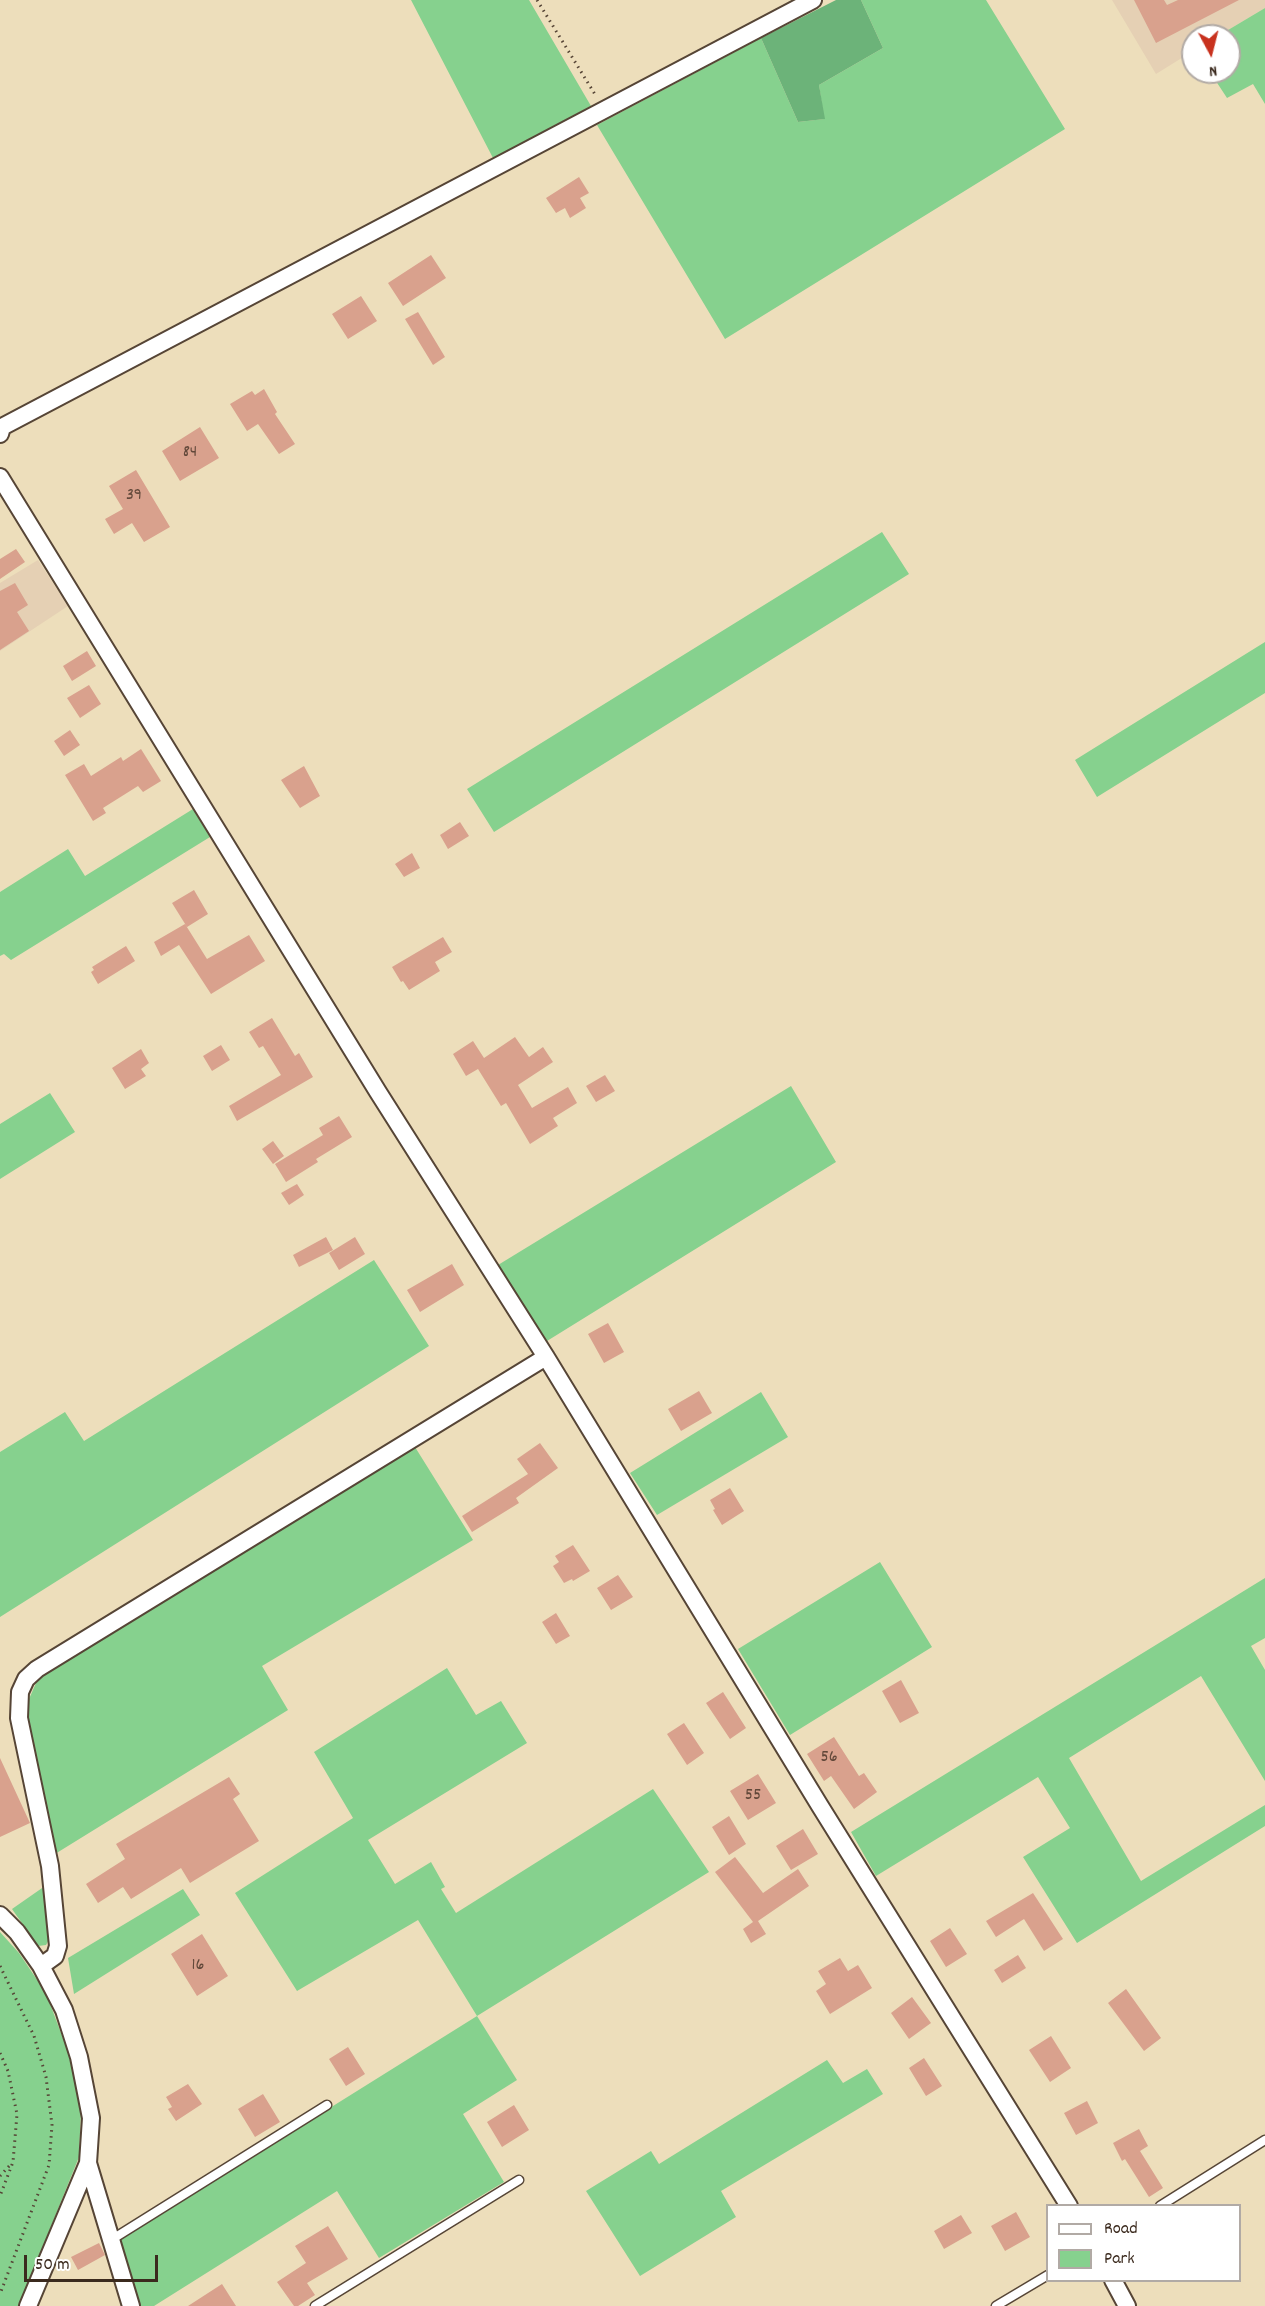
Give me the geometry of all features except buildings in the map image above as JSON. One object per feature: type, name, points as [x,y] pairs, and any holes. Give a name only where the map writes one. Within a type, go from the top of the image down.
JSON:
[{"type":"street","points":[[0,434],[2,427],[813,0]]},
{"type":"street","points":[[0,477],[372,1082],[546,1357],[820,1806],[1068,2204]]},
{"type":"street","points":[[41,1966],[55,1956],[58,1946],[50,1866],[19,1718],[20,1692],[26,1679],[37,1669],[546,1357]]},
{"type":"street","points":[[0,1915],[17,1932],[41,1966],[64,2010],[79,2057],[91,2118],[88,2163],[28,2306]]},
{"type":"street","points":[[88,2163],[131,2306]]},
{"type":"street","points":[[1114,2282],[1127,2306]]},
{"type":"lane","points":[[111,2240],[327,2105]]},
{"type":"lane","points":[[1162,2204],[1265,2140]]},
{"type":"lane","points":[[315,2306],[519,2180]]},
{"type":"lane","points":[[996,2306],[1046,2276]]},
{"type":"path","points":[[537,0],[604,110]]},
{"type":"path","points":[[0,1966],[34,2036],[46,2077],[52,2125],[49,2165],[0,2294]]},
{"type":"path","points":[[0,2053],[8,2071],[17,2114],[13,2162],[0,2196]]},
{"type":"path","points":[[0,2176],[13,2162]]},
{"type":"shaded area","points":[[1112,0],[1265,0],[1265,8],[1238,24],[1181,24],[1181,58],[1156,74]]},
{"type":"shaded area","points":[[38,560],[68,606],[0,651],[0,583]]},
{"type":"green space","points":[[411,0],[529,0],[591,106],[493,158]]},
{"type":"green space","points":[[836,0],[861,0],[883,48],[819,85],[825,119],[798,122],[761,38]]},
{"type":"green space","points":[[861,0],[986,0],[1065,129],[725,339],[597,125],[761,38],[798,122],[824,119],[819,85],[883,48]]},
{"type":"green space","points":[[1265,8],[1265,104],[1253,84],[1227,98],[1218,84],[1241,84],[1241,24],[1238,24]]},
{"type":"green space","points":[[882,532],[909,574],[494,832],[467,789]]},
{"type":"green space","points":[[1265,642],[1265,693],[1097,797],[1075,760]]},
{"type":"green space","points":[[193,809],[210,837],[11,960],[4,954],[0,956],[0,892],[68,849],[85,876]]},
{"type":"green space","points":[[791,1086],[836,1162],[547,1341],[498,1265]]},
{"type":"green space","points":[[50,1093],[75,1132],[0,1179],[0,1124]]},
{"type":"green space","points":[[374,1260],[429,1346],[0,1617],[0,1452],[65,1412],[84,1441]]},
{"type":"green space","points":[[761,1392],[788,1437],[657,1515],[630,1473]]},
{"type":"green space","points":[[415,1447],[473,1540],[262,1666],[288,1710],[55,1854],[26,1706],[39,1676]]},
{"type":"green space","points":[[880,1562],[932,1647],[790,1735],[738,1649]]},
{"type":"green space","points":[[1265,1578],[1265,1638],[1251,1646],[1265,1670],[1265,1781],[1201,1676],[1069,1758],[1141,1881],[1265,1805],[1265,1826],[1077,1943],[1023,1857],[1070,1828],[1038,1777],[876,1876],[851,1832]]},
{"type":"green space","points":[[447,1668],[476,1715],[501,1701],[527,1743],[368,1840],[395,1884],[431,1862],[445,1887],[441,1889],[456,1913],[653,1789],[709,1872],[477,2016],[418,1920],[297,1991],[235,1893],[353,1818],[314,1752]]},
{"type":"green space","points":[[45,1886],[50,1938],[46,1945],[38,1946],[12,1909]]},
{"type":"green space","points":[[183,1889],[200,1915],[74,1994],[68,1958]]},
{"type":"green space","points":[[0,1932],[19,1953],[46,1993],[73,2065],[81,2110],[79,2157],[19,2306],[0,2306]]},
{"type":"green space","points":[[477,2016],[517,2080],[463,2114],[504,2182],[379,2258],[337,2191],[154,2306],[137,2306],[117,2241]]},
{"type":"green space","points":[[827,2060],[843,2083],[867,2069],[883,2094],[721,2191],[736,2217],[640,2276],[586,2191],[651,2151],[659,2164]]}]
